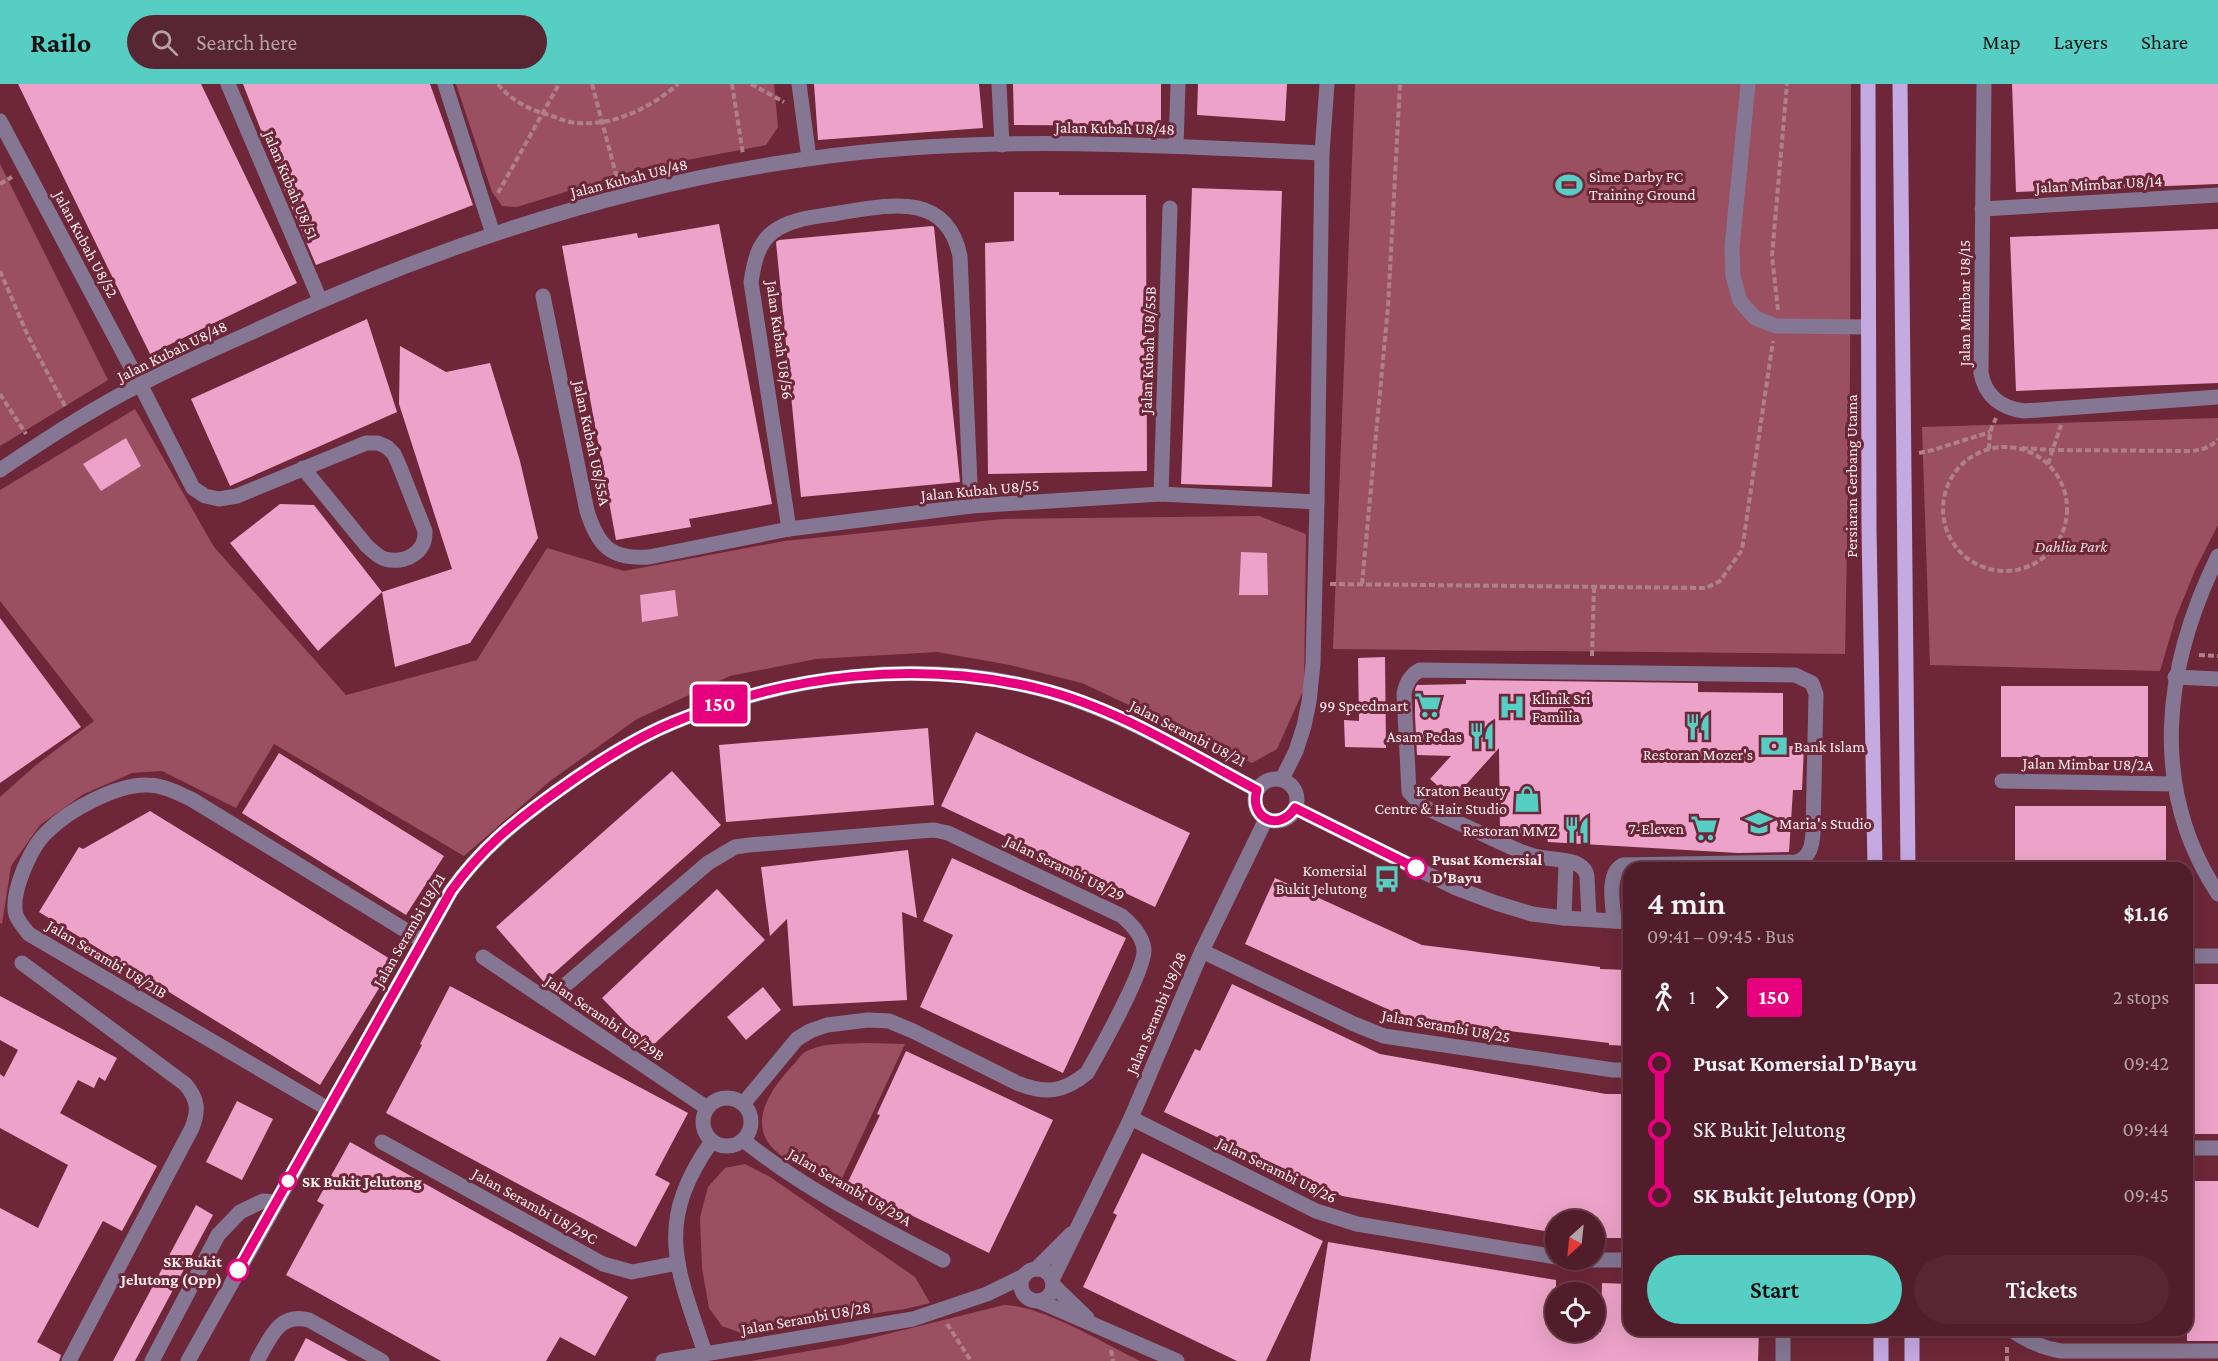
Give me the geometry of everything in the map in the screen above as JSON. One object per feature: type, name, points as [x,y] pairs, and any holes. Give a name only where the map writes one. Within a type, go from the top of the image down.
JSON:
[{"type":"main road","name":"Persiaran Gerbang Utama","points":[[1868,84],[1869,529],[1875,862]]},
{"type":"main road","points":[[1900,84],[1908,862]]},
{"type":"main road","points":[[1881,1336],[1881,1361]]},
{"type":"main road","points":[[1912,1336],[1912,1361]]},
{"type":"street","name":"Jalan Kubah U8/51","points":[[228,84],[320,300]]},
{"type":"street","points":[[445,84],[493,234]]},
{"type":"street","points":[[799,84],[809,158]]},
{"type":"street","points":[[999,84],[1002,145]]},
{"type":"street","points":[[1176,146],[1178,84]]},
{"type":"street","points":[[1282,780],[1296,751],[1309,702],[1316,584],[1322,153],[1327,84]]},
{"type":"street","points":[[1748,84],[1732,247],[1733,276],[1740,301],[1755,318],[1776,326],[1868,327]]},
{"type":"street","name":"Jalan Mimbar U8/15","points":[[1984,84],[1981,373],[1987,391],[2003,406]]},
{"type":"street","name":"Jalan Kubah U8/52","points":[[0,121],[140,384],[193,489],[205,496],[219,499],[237,496],[303,468],[366,442],[378,443],[387,447],[394,454],[399,465],[425,531],[423,548],[408,557],[394,560],[384,559],[375,554],[303,468]]},
{"type":"street","name":"Jalan Kubah U8/48","points":[[0,470],[74,422],[140,384],[320,300],[493,234],[622,195],[809,158],[940,146],[1118,144],[1322,153]]},
{"type":"street","name":"Jalan Mimbar U8/14","points":[[1982,209],[2218,195]]},
{"type":"street","name":"Jalan Kubah U8/56","points":[[789,529],[752,282],[755,260],[761,246],[771,233],[787,224],[806,218],[896,205],[916,207],[932,213],[947,223],[956,238],[960,255],[971,506]]},
{"type":"street","name":"Jalan Kubah U8/55B","points":[[1161,494],[1170,208]]},
{"type":"street","name":"Jalan Kubah U8/55A","points":[[543,296],[587,511],[593,530],[603,545],[615,554],[631,559],[649,557]]},
{"type":"street","points":[[2003,406],[2024,411],[2218,397]]},
{"type":"street","name":"Jalan Kubah U8/55","points":[[649,557],[789,529],[971,506],[1161,494],[1317,502]]},
{"type":"street","points":[[2218,556],[2190,624],[2175,677],[2172,708],[2174,784],[2183,823],[2195,855],[2218,894]]},
{"type":"street","points":[[1589,919],[1586,871],[1577,863],[1542,858],[1518,851],[1422,806],[1412,797],[1409,792],[1404,694],[1409,679],[1420,670],[1795,675],[1812,683],[1816,694],[1813,833],[1808,855],[1796,862]]},
{"type":"street","name":"Jalan Serambi U8/21","points":[[188,1361],[451,891],[470,864],[497,838],[567,784],[620,750],[670,723],[729,701],[775,688],[822,680],[874,674],[931,674],[989,680],[1040,689],[1126,721],[1257,790]]},
{"type":"street","points":[[2175,677],[2218,679]]},
{"type":"street","points":[[1268,780],[1282,780],[1293,788],[1296,794],[1295,808],[1286,818],[1266,819],[1257,809],[1255,796],[1257,790],[1268,780]]},
{"type":"street","name":"Jalan Mimbar U8/2A","points":[[2002,781],[2174,784]]},
{"type":"street","name":"Jalan Serambi U8/21B","points":[[328,1109],[29,934],[16,917],[14,899],[22,872],[46,832],[71,812],[119,790],[147,785],[169,789],[191,799],[423,941]]},
{"type":"street","points":[[1295,808],[1456,888],[1523,911],[1564,918],[1621,921],[1613,876],[1618,867],[1623,865]]},
{"type":"street","name":"Jalan Serambi U8/28","points":[[1053,1282],[1131,1118],[1202,951],[1266,819]]},
{"type":"street","name":"Jalan Serambi U8/29","points":[[548,1000],[708,863],[729,849],[749,845],[934,830],[948,833],[1122,916],[1133,925],[1140,937],[1144,948],[1140,968],[1087,1073],[1075,1083],[1047,1091],[1033,1089],[913,1031],[889,1021],[868,1020],[827,1024],[797,1039],[744,1104]]},
{"type":"street","points":[[1564,918],[1566,862]]},
{"type":"street","name":"Jalan Serambi U8/25","points":[[1202,951],[1354,1024],[1384,1036],[1623,1070]]},
{"type":"street","points":[[2193,956],[2218,956]]},
{"type":"street","name":"Jalan Serambi U8/29B","points":[[483,957],[706,1108]]},
{"type":"street","points":[[22,963],[185,1084],[198,1105],[192,1128],[69,1361]]},
{"type":"street","points":[[724,1098],[731,1098],[744,1104],[751,1118],[748,1133],[743,1140],[731,1146],[712,1141],[704,1129],[706,1108],[717,1099],[724,1098]]},
{"type":"street","name":"Jalan Serambi U8/26","points":[[1131,1118],[1316,1211],[1336,1218],[1356,1224],[1545,1255]]},
{"type":"street","name":"Jalan Serambi U8/29A","points":[[743,1140],[813,1190],[943,1260]]},
{"type":"street","points":[[705,1353],[678,1263],[675,1221],[680,1201],[695,1164],[712,1141]]},
{"type":"street","name":"Jalan Serambi U8/29C","points":[[382,1142],[603,1264],[632,1272],[678,1263]]},
{"type":"street","points":[[2193,1148],[2218,1148]]},
{"type":"street","points":[[152,1361],[224,1229],[240,1212],[263,1201],[277,1202]]},
{"type":"street","name":"Jalan Serambi U8/28","points":[[1037,1268],[1081,1223]]},
{"type":"street","points":[[1605,1260],[1623,1260]]},
{"type":"street","points":[[1053,1282],[1051,1293],[1033,1299],[1021,1288],[1022,1277],[1026,1272],[1037,1268],[1047,1272],[1053,1282],[1093,1324]]},
{"type":"street","name":"Jalan Serambi U8/28","points":[[663,1361],[913,1319],[987,1294],[1022,1277]]},
{"type":"street","name":"Jalan Serambi U8/28","points":[[987,1294],[1033,1299],[1177,1361]]},
{"type":"street","points":[[257,1361],[276,1329],[284,1321],[300,1318],[309,1320],[382,1361]]},
{"type":"street","points":[[1783,1336],[1783,1361]]},
{"type":"street","points":[[2020,1336],[2044,1348],[2061,1352],[2218,1351]]},
{"type":"path","points":[[498,84],[522,105],[542,114],[575,123],[602,122],[634,114],[660,99],[678,84]]},
{"type":"path","points":[[486,214],[559,84]]},
{"type":"path","points":[[592,84],[622,195]]},
{"type":"path","points":[[732,84],[745,169]]},
{"type":"path","points":[[751,84],[803,112]]},
{"type":"path","points":[[1362,584],[1388,307],[1400,84]]},
{"type":"path","points":[[1316,584],[1707,588],[1720,580],[1742,550],[1779,306],[1772,256],[1787,84]]},
{"type":"path","points":[[0,271],[28,336],[74,422]]},
{"type":"path","points":[[0,394],[35,447]]},
{"type":"path","points":[[1989,449],[1990,432],[2003,406]]},
{"type":"path","points":[[2048,464],[2066,408]]},
{"type":"path","points":[[1904,456],[1933,450],[1990,432]]},
{"type":"path","points":[[2006,447],[2021,449],[2036,455],[2048,464],[2064,489],[2067,504],[2062,533],[2050,551],[2033,564],[2019,569],[2004,570],[1975,563],[1953,543],[1947,530],[1943,516],[1945,494],[1954,474],[1970,458],[1989,449],[2006,447],[2190,452],[2212,445],[2218,438]]},
{"type":"path","points":[[1591,673],[1594,588]]},
{"type":"path","points":[[940,1309],[971,1361]]},
{"type":"green space","points":[[456,84],[774,84],[778,127],[766,145],[639,169],[517,207],[502,206],[492,192]]},
{"type":"green space","points":[[1355,84],[1851,84],[1850,377],[1845,654],[1333,649]]},
{"type":"green space","points":[[0,164],[108,380],[0,446]]},
{"type":"green space","points":[[135,409],[214,547],[346,695],[477,660],[547,548],[624,571],[784,541],[1003,519],[1259,516],[1306,534],[1304,689],[1277,749],[1252,763],[1082,683],[1010,665],[937,652],[816,659],[730,676],[637,719],[550,781],[464,856],[274,744],[236,808],[162,771],[132,773],[82,795],[40,825],[11,866],[2,924],[0,923],[0,797],[36,765],[94,721],[0,601],[0,490]]},
{"type":"green space","name":"Dahlia Park","points":[[2218,418],[2218,525],[2196,568],[2176,617],[2160,671],[1930,665],[1922,427]]},
{"type":"green space","points":[[905,1044],[838,1187],[788,1161],[771,1147],[766,1139],[762,1118],[775,1088],[805,1052],[816,1047],[830,1045]]},
{"type":"green space","points":[[745,1164],[770,1177],[915,1277],[930,1303],[905,1309],[741,1333],[722,1326],[709,1308],[702,1268],[700,1217],[708,1187],[725,1168]]},
{"type":"green space","points":[[1004,1305],[1020,1307],[1055,1318],[1140,1361],[751,1361],[843,1345]]},
{"type":"building","points":[[18,84],[201,84],[297,283],[150,354]]},
{"type":"building","points":[[243,84],[430,84],[473,205],[316,265]]},
{"type":"building","points":[[814,84],[979,84],[983,128],[818,140]]},
{"type":"building","points":[[1013,84],[1161,84],[1161,126],[1014,125]]},
{"type":"building","points":[[1198,84],[1287,84],[1285,121],[1197,115]]},
{"type":"building","points":[[2012,84],[2218,84],[2218,184],[2016,192]]},
{"type":"building","points":[[1192,188],[1282,191],[1272,487],[1181,484]]},
{"type":"building","points":[[1014,192],[1059,192],[1059,195],[1146,195],[1147,471],[988,474],[985,243],[1014,241]]},
{"type":"building","points":[[719,224],[772,504],[689,519],[691,527],[616,540],[562,246],[637,233],[638,238]]},
{"type":"building","points":[[934,227],[960,482],[801,497],[776,242]]},
{"type":"building","points":[[2218,229],[2218,383],[2016,391],[2010,237]]},
{"type":"building","points":[[367,319],[397,412],[230,486],[191,399]]},
{"type":"building","points":[[400,346],[446,372],[490,363],[520,461],[538,538],[470,643],[395,667],[382,592],[452,569],[399,404]]},
{"type":"building","points":[[126,438],[141,466],[101,491],[83,464]]},
{"type":"building","points":[[280,504],[314,505],[382,592],[318,651],[230,543]]},
{"type":"building","points":[[1241,552],[1267,553],[1268,595],[1239,595]]},
{"type":"building","points":[[675,590],[678,616],[642,622],[640,595]]},
{"type":"building","points":[[0,618],[81,727],[0,783]]},
{"type":"building","points":[[1385,657],[1386,748],[1345,747],[1344,720],[1359,721],[1358,658]]},
{"type":"building","points":[[1466,680],[1698,683],[1698,692],[1783,693],[1783,746],[1804,746],[1802,790],[1793,790],[1789,852],[1738,853],[1548,842],[1546,833],[1503,833],[1500,831],[1499,748],[1453,799],[1430,779],[1451,756],[1417,755],[1415,689],[1417,685],[1466,684]]},
{"type":"building","points":[[2001,686],[2148,686],[2148,757],[2001,757]]},
{"type":"building","points":[[928,728],[934,805],[726,822],[719,745]]},
{"type":"building","points":[[976,732],[1190,833],[1155,907],[941,806]]},
{"type":"building","points":[[279,753],[444,856],[406,915],[242,813]]},
{"type":"building","points":[[672,771],[721,825],[544,982],[496,927]]},
{"type":"building","points":[[2015,806],[2166,806],[2166,862],[2015,862]]},
{"type":"building","points":[[150,811],[395,962],[320,1085],[39,912],[79,847],[83,849]]},
{"type":"building","points":[[908,850],[917,918],[902,912],[907,1000],[793,1006],[787,919],[770,936],[761,867]]},
{"type":"building","points":[[952,858],[1126,938],[1063,1073],[920,1007],[953,935],[923,921]]},
{"type":"building","points":[[1275,878],[1422,945],[1600,967],[1600,969],[1623,970],[1623,1046],[1409,1019],[1245,944]]},
{"type":"building","points":[[717,889],[765,940],[650,1048],[602,998]]},
{"type":"building","points":[[1232,984],[1380,1054],[1606,1094],[1623,1094],[1623,1238],[1605,1238],[1605,1210],[1545,1210],[1545,1231],[1342,1196],[1164,1112],[1195,1049],[1200,1051]]},
{"type":"building","points":[[2193,984],[2218,984],[2218,1134],[2193,1134]]},
{"type":"building","points":[[450,986],[688,1113],[655,1175],[670,1183],[636,1247],[386,1113]]},
{"type":"building","points":[[763,987],[781,1010],[746,1040],[727,1017]]},
{"type":"building","points":[[0,996],[117,1058],[105,1081],[99,1077],[94,1088],[78,1080],[60,1113],[157,1166],[122,1231],[103,1221],[37,1342],[61,1355],[59,1361],[0,1361],[0,1208],[38,1228],[68,1165],[0,1128],[0,1074],[4,1077],[18,1050],[0,1040]]},
{"type":"building","points":[[906,1051],[1053,1120],[989,1253],[847,1184],[880,1115],[877,1114]]},
{"type":"building","points":[[237,1101],[273,1119],[242,1180],[206,1162]]},
{"type":"building","points":[[350,1142],[628,1297],[595,1356],[560,1337],[546,1361],[441,1361],[286,1275],[324,1205],[317,1201]]},
{"type":"building","points":[[1142,1153],[1323,1241],[1266,1361],[1237,1361],[1083,1287],[1117,1215],[1113,1213]]},
{"type":"building","points":[[2193,1181],[2218,1181],[2218,1341],[2187,1341],[2187,1336],[2193,1336]]},
{"type":"building","points":[[196,1205],[213,1215],[135,1361],[113,1361]]},
{"type":"building","points":[[1328,1242],[1556,1280],[1556,1282],[1545,1282],[1545,1342],[1605,1342],[1605,1283],[1623,1284],[1623,1336],[1759,1336],[1758,1361],[1310,1361]]},
{"type":"building","points":[[306,1338],[348,1361],[294,1361]]},
{"type":"bus line","name":"150","points":[[238,1270],[451,891],[470,864],[531,810],[620,750],[670,723],[729,701],[775,688],[874,674],[931,674],[989,680],[1040,689],[1126,721],[1257,790],[1255,803],[1261,815],[1266,819],[1286,818],[1295,808],[1416,868]]},
{"type":"place","name":"Sime Darby FC Training Ground","points":[[1569,185]]},
{"type":"place","name":"99 Speedmart","points":[[1428,705]]},
{"type":"place","name":"Klinik Sri Familia","points":[[1512,707]]},
{"type":"place","name":"Restoran Mozer's","points":[[1698,727]]},
{"type":"place","name":"Asam Pedas","points":[[1482,736]]},
{"type":"place","name":"Bank Islam","points":[[1774,746]]},
{"type":"place","name":"Kraton Beauty Centre & Hair Studio","points":[[1527,799]]},
{"type":"place","name":"Maria's Studio","points":[[1759,823]]},
{"type":"place","name":"7-Eleven","points":[[1704,828]]},
{"type":"place","name":"Restoran MMZ","points":[[1577,830]]},
{"type":"place","name":"Pusat Komersial D'Bayu","points":[[1416,868]]},
{"type":"place","name":"Komersial Bukit Jelutong","points":[[1387,879]]},
{"type":"place","name":"SK Bukit Jelutong","points":[[288,1181]]},
{"type":"place","name":"SK Bukit Jelutong (Opp)","points":[[238,1270]]}]
